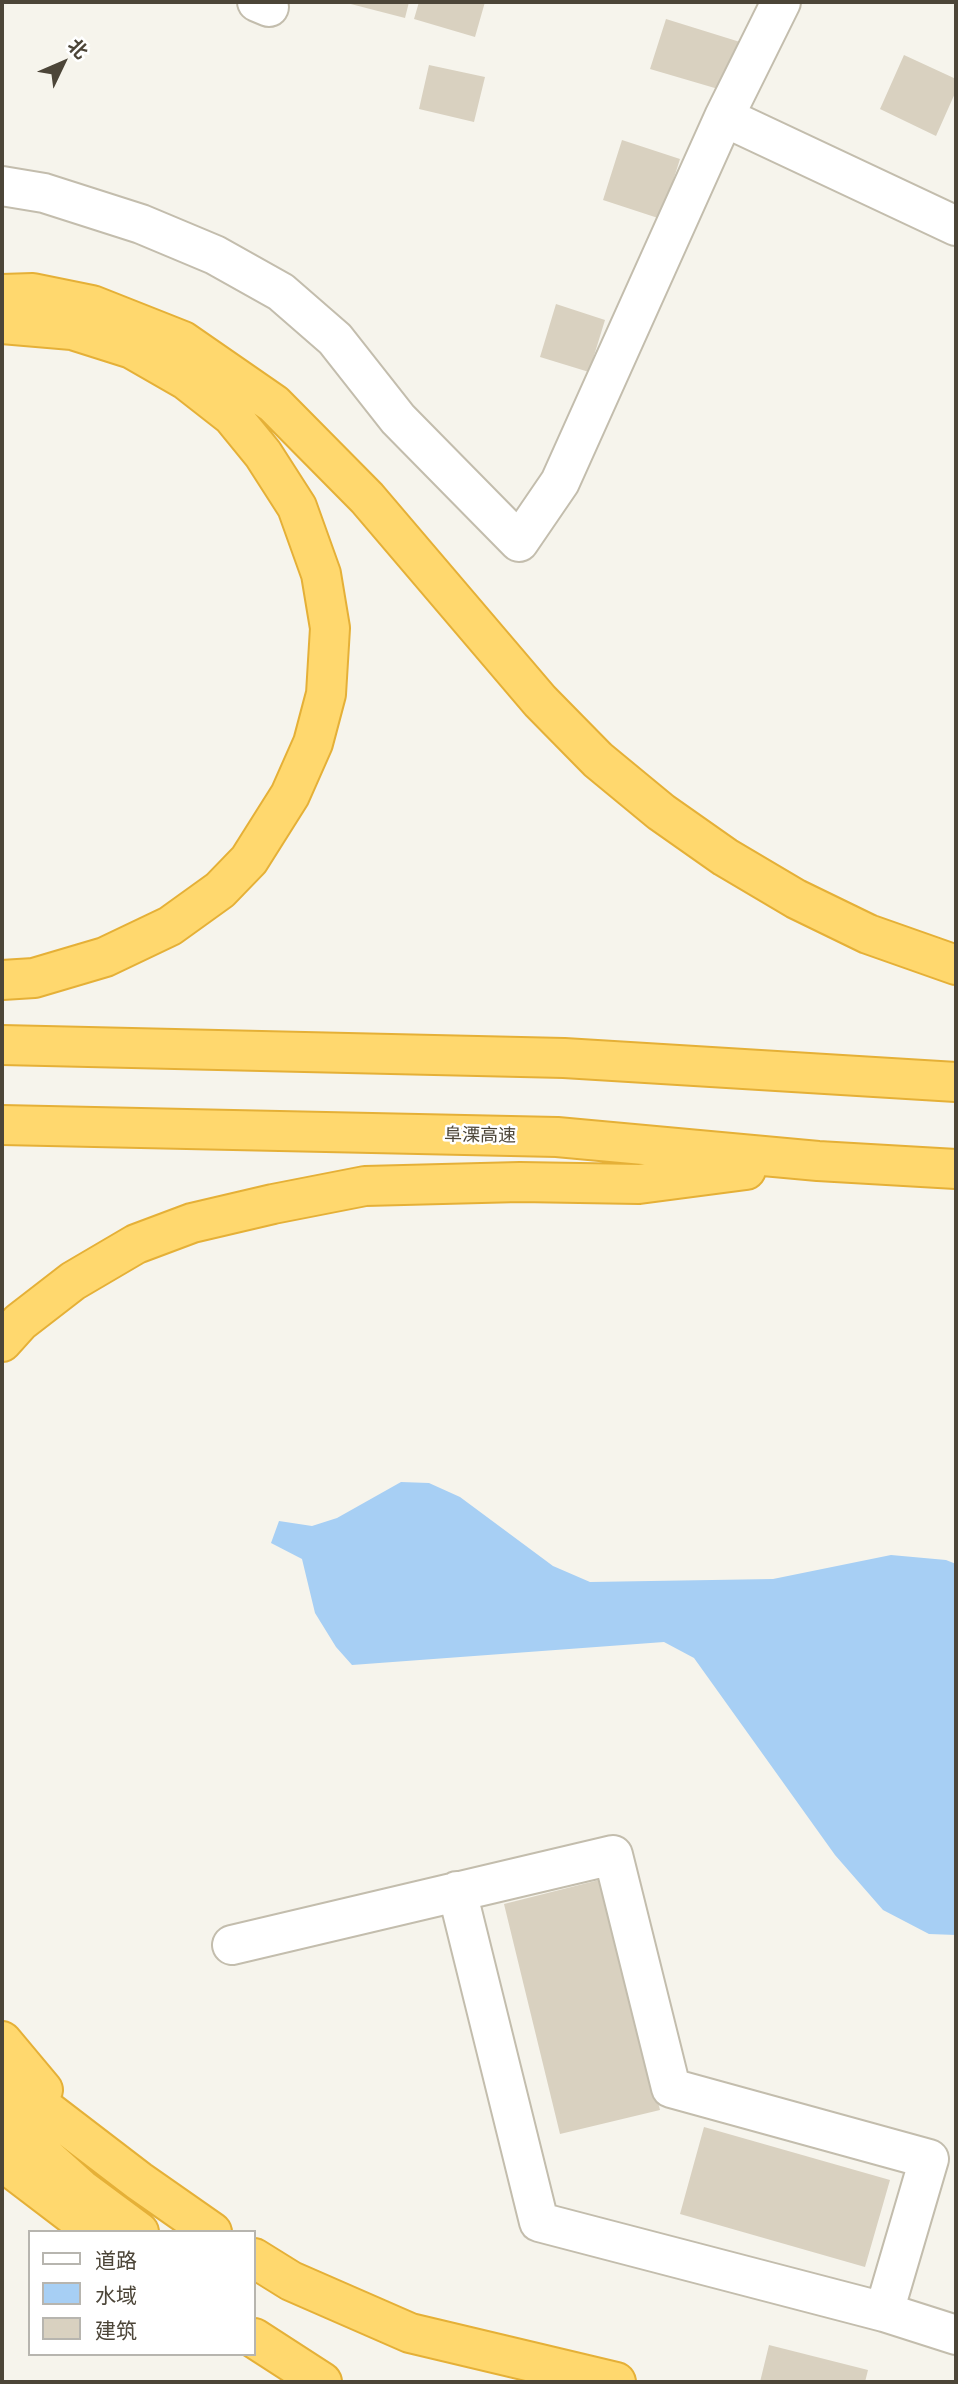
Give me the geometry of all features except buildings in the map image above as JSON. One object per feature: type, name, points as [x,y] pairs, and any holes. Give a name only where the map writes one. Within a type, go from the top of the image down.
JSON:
[{"type":"highway","points":[[2,294],[33,293],[92,305],[170,335],[183,341],[275,404],[367,498],[540,701],[598,760],[661,812],[725,857],[796,899],[868,934],[956,965]]},
{"type":"highway","points":[[2,324],[72,330],[132,349],[186,380],[232,416],[262,454],[297,507],[321,574],[330,628],[326,694],[313,743],[290,795],[249,860],[220,890],[170,926],[105,957],[34,978],[2,980]]},
{"type":"highway","points":[[2,1045],[564,1058],[956,1082]]},
{"type":"highway","name":"阜溧高速","points":[[2,1125],[556,1137],[818,1161],[956,1170]]},
{"type":"highway","points":[[2,1342],[20,1322],[73,1281],[136,1244],[192,1223],[273,1204],[365,1186],[520,1182],[639,1184],[818,1161]]},
{"type":"highway","points":[[2,2041],[89,2141]]},
{"type":"highway","points":[[2,2076],[139,2181],[209,2230]]},
{"type":"highway","points":[[2,2118],[81,2189],[136,2230]]},
{"type":"highway","points":[[2,2161],[92,2230]]},
{"type":"highway","points":[[256,2259],[291,2281],[410,2333],[616,2382]]},
{"type":"highway","points":[[256,2328],[318,2379]]},
{"type":"highway","points":[[256,2339],[318,2379]]},
{"type":"street","points":[[2,186],[44,193],[141,224],[215,255],[281,292],[335,339],[398,419],[519,542],[560,482],[724,117],[781,2]]},
{"type":"street","points":[[724,117],[956,226]]},
{"type":"street","points":[[232,1945],[613,1854],[671,2088],[929,2159],[884,2312]]},
{"type":"street","points":[[457,1891],[539,2222],[884,2312],[956,2335]]},
{"type":"water","points":[[401,1482],[429,1483],[460,1497],[553,1566],[590,1582],[773,1579],[891,1555],[946,1560],[956,1564],[956,1935],[929,1934],[883,1910],[835,1855],[694,1658],[664,1642],[352,1665],[336,1647],[315,1613],[302,1559],[271,1543],[279,1521],[312,1526],[337,1518]]}]
